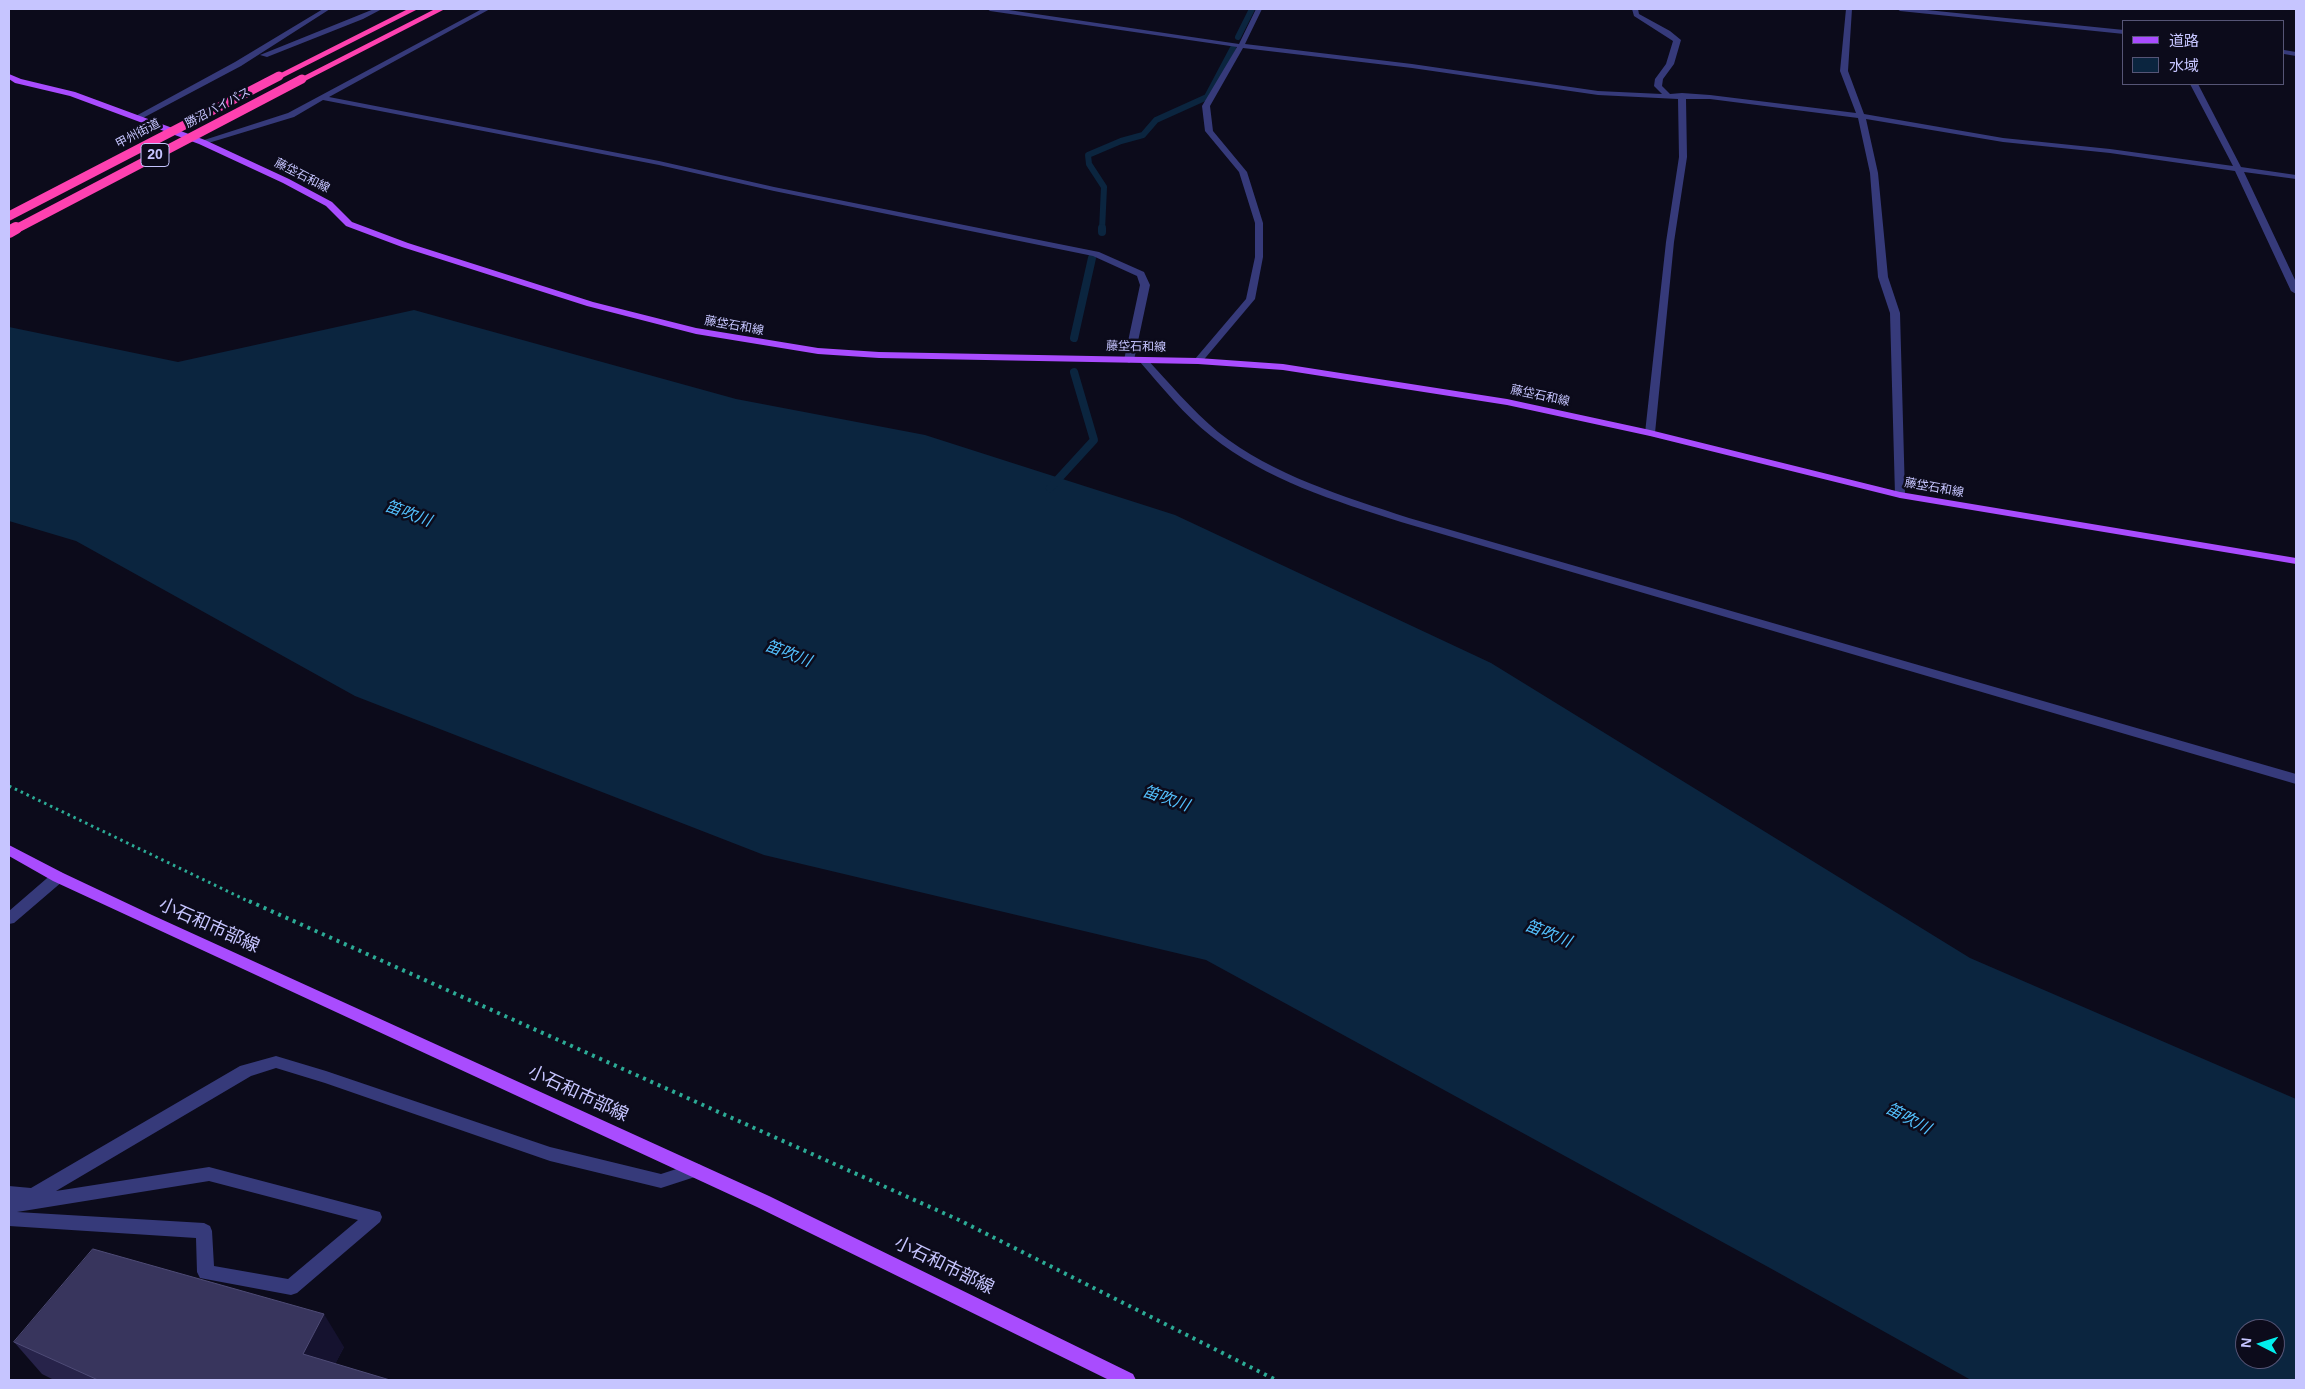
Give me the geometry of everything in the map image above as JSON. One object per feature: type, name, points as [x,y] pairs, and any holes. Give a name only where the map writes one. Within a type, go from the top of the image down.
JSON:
[{"type":"highway","name":"甲州街道","points":[[9,216],[279,76],[414,9]]},
{"type":"highway","name":"勝沼バイパス","points":[[9,232],[302,79],[441,9]]},
{"type":"main road","name":"藤垈石和線","points":[[9,76],[18,81],[72,94],[202,142],[286,181],[329,204],[349,224],[404,245],[590,304],[696,332],[818,351],[947,357],[1198,361],[1283,367],[1507,402],[1650,433],[1900,495],[2296,561]]},
{"type":"main road","name":"小石和市部線","points":[[9,850],[58,877],[695,1170],[985,1308],[1127,1380]]},
{"type":"street","points":[[138,117],[238,64],[327,9]]},
{"type":"street","points":[[238,64],[361,18],[379,9]]},
{"type":"street","points":[[202,142],[291,114],[487,9]]},
{"type":"street","points":[[990,9],[1241,46],[1412,66],[1598,93],[1736,100],[1861,116],[2003,140],[2110,151],[2296,176]]},
{"type":"street","points":[[1198,361],[1250,299],[1258,257],[1259,223],[1243,172],[1209,131],[1206,106],[1241,46],[1259,9]]},
{"type":"street","points":[[1635,9],[1636,15],[1651,26],[1668,32],[1677,40],[1670,64],[1659,80],[1658,86],[1668,96]]},
{"type":"street","points":[[1849,9],[1844,71],[1861,116],[1874,173],[1884,277],[1895,313],[1900,495]]},
{"type":"street","points":[[1900,9],[2122,32]]},
{"type":"street","points":[[2195,85],[2238,168],[2296,291]]},
{"type":"street","points":[[1650,433],[1670,242],[1682,157],[1682,96]]},
{"type":"street","points":[[322,98],[659,164],[1096,254],[1141,274],[1145,285],[1128,360]]},
{"type":"street","points":[[1143,360],[1191,412],[1216,435],[1270,470],[1325,493],[1405,520],[2296,779]]},
{"type":"street","points":[[9,918],[58,877]]},
{"type":"street","points":[[9,1193],[33,1196],[246,1071],[276,1062],[326,1077],[558,1156],[661,1180],[695,1170]]},
{"type":"street","points":[[9,1206],[209,1174],[374,1217],[290,1287],[206,1272],[204,1231],[9,1219]]},
{"type":"path","points":[[9,786],[256,904],[959,1220],[1276,1380]]},
{"type":"water","name":"笛吹川","points":[[414,310],[736,399],[925,435],[1175,515],[1491,663],[1970,958],[2296,1099],[2296,1380],[1971,1380],[1206,960],[764,855],[355,696],[76,541],[9,521],[9,327],[178,362]]},
{"type":"building","points":[[93,1249],[324,1314],[303,1354],[390,1380],[98,1380],[14,1342]]},
{"type":"waterway","points":[[1238,37],[1252,9]]},
{"type":"waterway","points":[[1102,230],[1104,187],[1089,164],[1088,155],[1121,141],[1143,135],[1156,120],[1207,97],[1233,48]]},
{"type":"waterway","points":[[1074,338],[1092,258]]},
{"type":"waterway","points":[[1050,488],[1094,440],[1074,372]]}]
